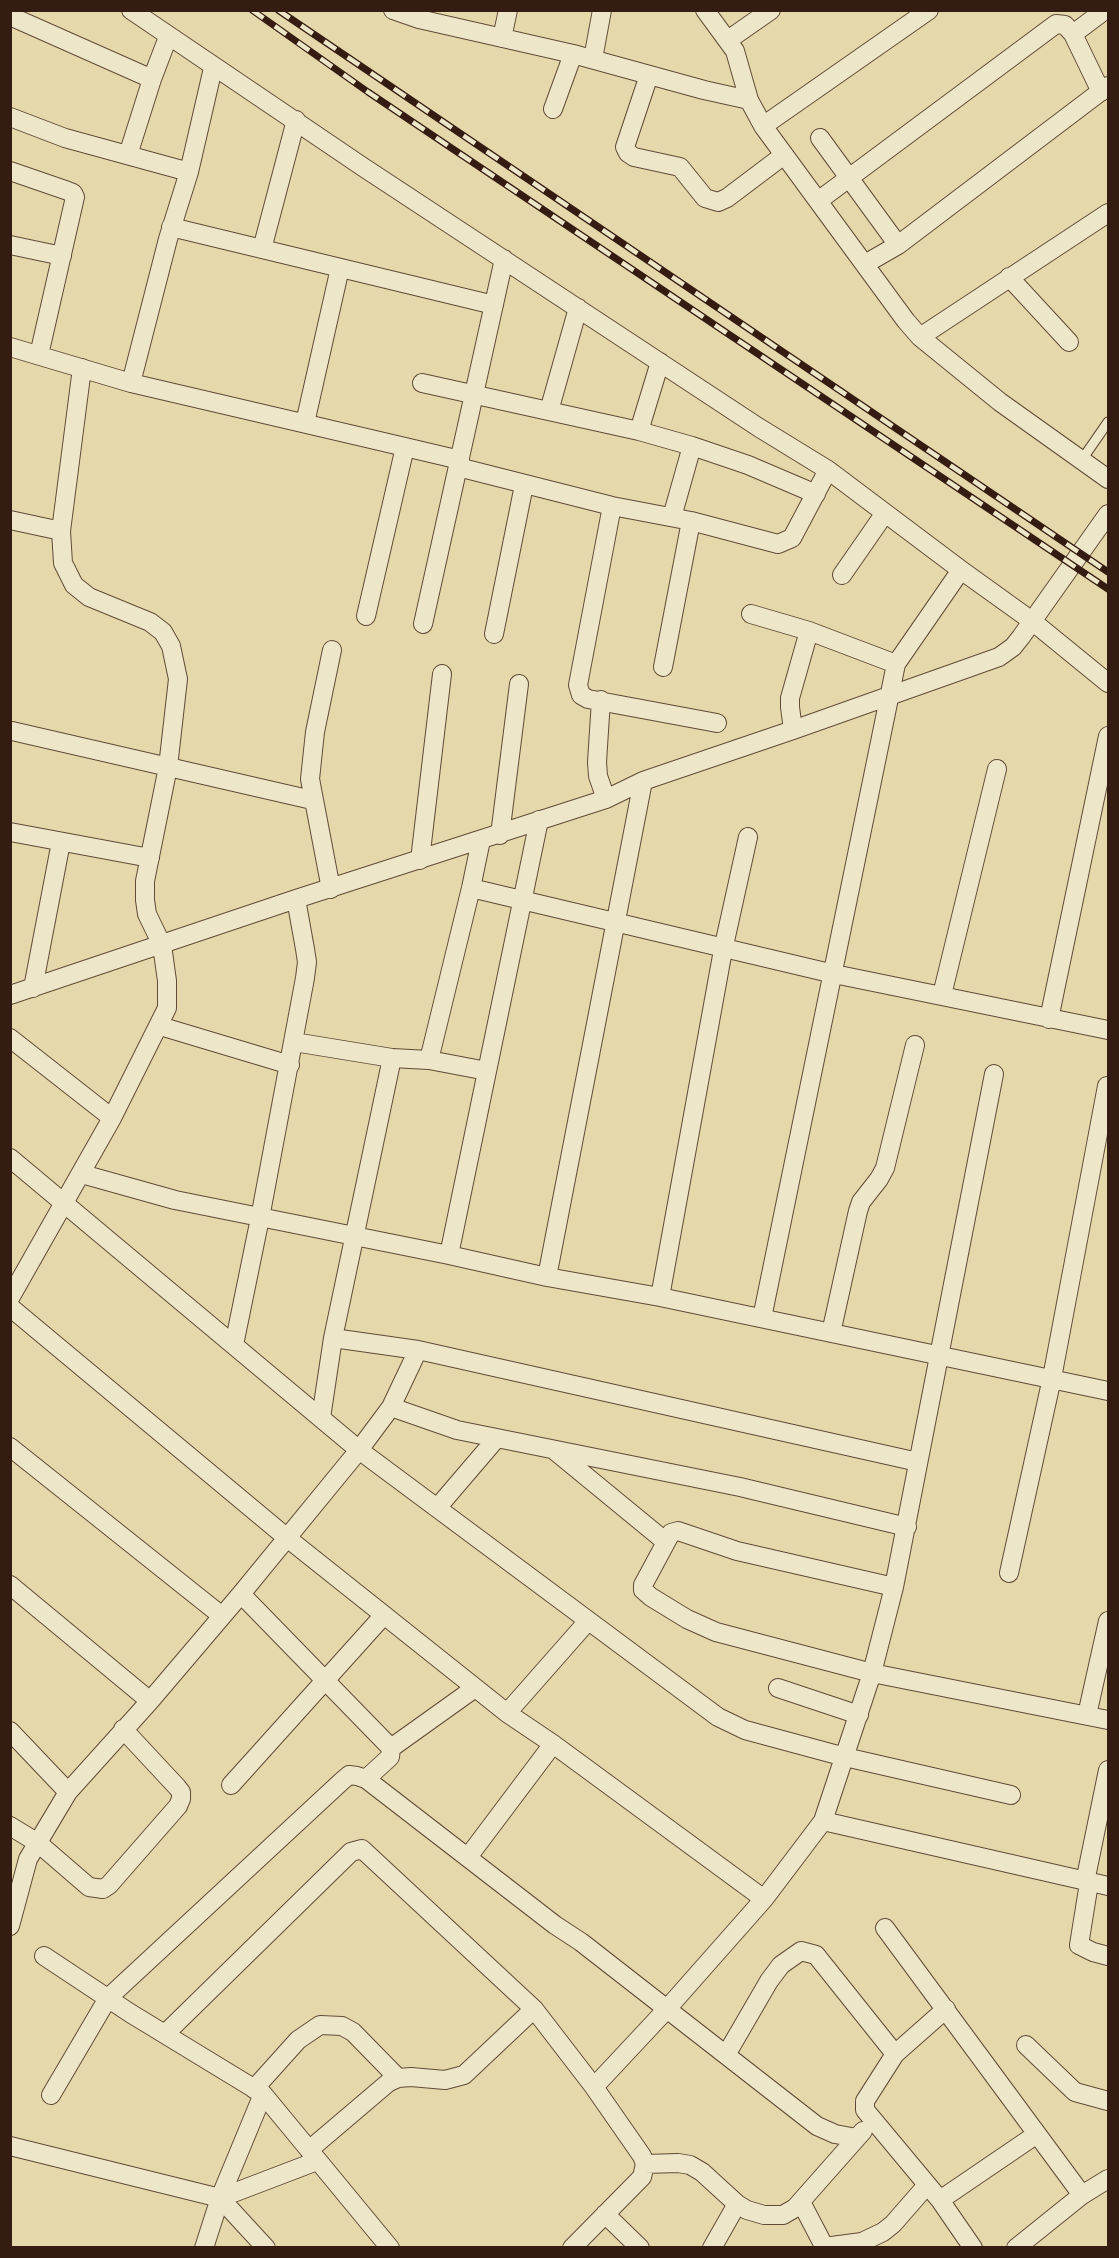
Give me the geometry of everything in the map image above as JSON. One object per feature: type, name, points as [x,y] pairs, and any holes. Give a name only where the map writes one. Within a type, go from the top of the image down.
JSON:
[{"type":"street","points":[[131,10],[213,68],[296,120],[363,167],[758,427],[828,470],[1032,621],[1108,683]]},
{"type":"street","points":[[393,10],[749,100]]},
{"type":"street","points":[[502,38],[508,10]]},
{"type":"street","points":[[592,59],[602,10]]},
{"type":"street","points":[[705,10],[735,51],[749,100],[763,126],[906,321],[920,337],[1000,402],[1108,479]]},
{"type":"street","points":[[728,40],[771,10]]},
{"type":"street","points":[[763,126],[929,10]]},
{"type":"street","points":[[1073,34],[1105,10]]},
{"type":"street","points":[[10,15],[152,79]]},
{"type":"street","points":[[818,201],[1056,24],[1065,25],[1073,34],[1105,89],[897,245],[865,264]]},
{"type":"street","points":[[128,155],[168,37]]},
{"type":"street","points":[[554,109],[573,54]]},
{"type":"street","points":[[131,383],[171,227],[189,172],[213,68]]},
{"type":"street","points":[[649,75],[625,147],[634,157],[680,167],[705,198],[718,202],[727,198],[784,155]]},
{"type":"street","points":[[10,117],[65,138],[189,172]]},
{"type":"street","points":[[262,249],[296,120]]},
{"type":"street","points":[[820,138],[897,245]]},
{"type":"street","points":[[10,171],[73,193],[75,197],[39,355]]},
{"type":"street","points":[[920,337],[1108,213]]},
{"type":"street","points":[[171,227],[494,305]]},
{"type":"street","points":[[10,245],[62,256]]},
{"type":"street","points":[[423,624],[504,259]]},
{"type":"street","points":[[305,423],[340,268]]},
{"type":"street","points":[[1010,277],[1069,342]]},
{"type":"street","points":[[549,411],[578,308]]},
{"type":"street","points":[[10,346],[131,383],[405,447],[524,485],[612,506],[692,521],[778,544],[792,538],[828,470]]},
{"type":"street","points":[[639,431],[660,362]]},
{"type":"street","points":[[10,1299],[66,1204],[160,1026],[167,1008],[168,993],[162,945],[147,914],[145,881],[168,767],[178,679],[171,646],[163,632],[150,622],[90,597],[74,585],[63,562],[61,531],[82,368]]},
{"type":"street","points":[[422,383],[639,431],[748,465],[816,494]]},
{"type":"street","points":[[672,517],[692,446]]},
{"type":"street","points":[[366,616],[405,447]]},
{"type":"street","points":[[494,634],[524,485]]},
{"type":"street","points":[[612,506],[578,685],[581,695],[588,699],[717,723]]},
{"type":"street","points":[[842,575],[885,513]]},
{"type":"street","points":[[10,995],[296,899],[606,799],[643,781],[999,657],[1013,648],[1108,514]]},
{"type":"street","points":[[10,520],[61,531]]},
{"type":"street","points":[[663,668],[692,521]]},
{"type":"street","points":[[762,1318],[896,664],[961,570]]},
{"type":"street","points":[[752,614],[809,631],[896,664]]},
{"type":"street","points":[[793,730],[790,698],[809,631]]},
{"type":"street","points":[[331,889],[312,800],[310,763],[332,650]]},
{"type":"street","points":[[420,860],[442,674]]},
{"type":"street","points":[[500,835],[519,684]]},
{"type":"street","points":[[601,700],[597,762],[598,776],[606,799]]},
{"type":"street","points":[[11,732],[312,800]]},
{"type":"street","points":[[1049,1019],[1108,736]]},
{"type":"street","points":[[942,995],[997,769]]},
{"type":"street","points":[[547,1277],[643,781]]},
{"type":"street","points":[[449,1255],[539,820]]},
{"type":"street","points":[[10,832],[150,858]]},
{"type":"street","points":[[660,1297],[723,950],[748,837]]},
{"type":"street","points":[[429,1060],[481,840]]},
{"type":"street","points":[[33,988],[61,842]]},
{"type":"street","points":[[471,888],[723,950],[1108,1030]]},
{"type":"street","points":[[234,1345],[290,1065],[307,962],[296,899]]},
{"type":"street","points":[[160,1026],[290,1065]]},
{"type":"street","points":[[10,1038],[112,1118]]},
{"type":"street","points":[[294,1042],[392,1058],[429,1060],[487,1071]]},
{"type":"street","points":[[831,1333],[858,1211],[861,1202],[885,1168],[915,1045]]},
{"type":"street","points":[[321,1418],[333,1338],[392,1058]]},
{"type":"street","points":[[594,2087],[764,1899],[823,1821],[872,1673],[894,1587],[994,1074]]},
{"type":"street","points":[[1009,1573],[1052,1378],[1107,1086]]},
{"type":"street","points":[[10,1158],[359,1450],[718,1718],[732,1725],[845,1757],[1011,1795]]},
{"type":"street","points":[[82,1174],[158,1197],[449,1255],[547,1277],[660,1297],[1108,1391]]},
{"type":"street","points":[[10,1307],[286,1537],[475,1688],[764,1899]]},
{"type":"street","points":[[333,1338],[418,1350],[918,1462]]},
{"type":"street","points":[[10,1926],[28,1859],[68,1792],[150,1701],[359,1450],[391,1407],[418,1350]]},
{"type":"street","points":[[391,1407],[447,1427],[740,1487],[907,1527]]},
{"type":"street","points":[[437,1508],[496,1438]]},
{"type":"street","points":[[10,1447],[222,1616]]},
{"type":"street","points":[[552,1448],[666,1542]]},
{"type":"street","points":[[894,1587],[737,1551],[678,1531],[671,1533],[643,1585],[643,1590],[687,1619],[716,1632],[872,1673],[1108,1720]]},
{"type":"street","points":[[10,1586],[150,1701]]},
{"type":"street","points":[[241,1594],[391,1748]]},
{"type":"street","points":[[231,1785],[384,1615]]},
{"type":"street","points":[[507,1713],[588,1621]]},
{"type":"street","points":[[1087,1715],[1108,1621]]},
{"type":"street","points":[[366,1779],[390,1757],[391,1748],[475,1688]]},
{"type":"street","points":[[778,1688],[859,1715]]},
{"type":"street","points":[[10,1826],[38,1843],[89,1887],[103,1889],[109,1885],[178,1806],[181,1792],[123,1729]]},
{"type":"street","points":[[10,1731],[68,1792]]},
{"type":"street","points":[[468,1857],[553,1744]]},
{"type":"street","points":[[1108,1770],[1087,1882],[1079,1945],[1108,1956]]},
{"type":"street","points":[[51,2095],[108,1998],[342,1781],[349,1776],[357,1776],[366,1779],[581,1942],[817,2126],[835,2134],[857,2138]]},
{"type":"street","points":[[823,1821],[1108,1886]]},
{"type":"street","points":[[166,2033],[356,1849],[362,1849],[534,2009],[594,2087],[642,2156],[645,2164],[642,2177],[572,2247]]},
{"type":"street","points":[[885,1928],[1083,2195]]},
{"type":"street","points":[[726,2055],[769,1981],[781,1965],[801,1951],[816,1955],[895,2054]]},
{"type":"street","points":[[44,1956],[258,2091],[390,2247]]},
{"type":"street","points":[[220,2198],[313,2156],[389,2082],[411,2077],[445,2080],[464,2074],[534,2009]]},
{"type":"street","points":[[946,2009],[895,2054],[865,2101],[865,2110],[940,2200],[974,2247]]},
{"type":"street","points":[[204,2247],[258,2091],[298,2040],[320,2025],[342,2026],[353,2032],[399,2078]]},
{"type":"street","points":[[1026,2045],[1075,2092],[1108,2101]]},
{"type":"street","points":[[645,2164],[690,2165],[702,2172],[737,2204],[747,2210],[764,2215],[783,2215],[801,2202],[872,2121]]},
{"type":"street","points":[[940,2200],[1037,2134]]},
{"type":"street","points":[[11,2147],[220,2198],[266,2247]]},
{"type":"street","points":[[1016,2247],[1108,2178]]},
{"type":"street","points":[[801,2202],[824,2247],[862,2242],[883,2232],[927,2186]]},
{"type":"street","points":[[712,2247],[737,2204]]},
{"type":"street","points":[[605,2214],[640,2247]]},
{"type":"lane","points":[[1082,461],[1108,422]]},
{"type":"railway","points":[[252,10],[368,92],[1108,589]]},
{"type":"railway","points":[[278,10],[1108,572]]}]
